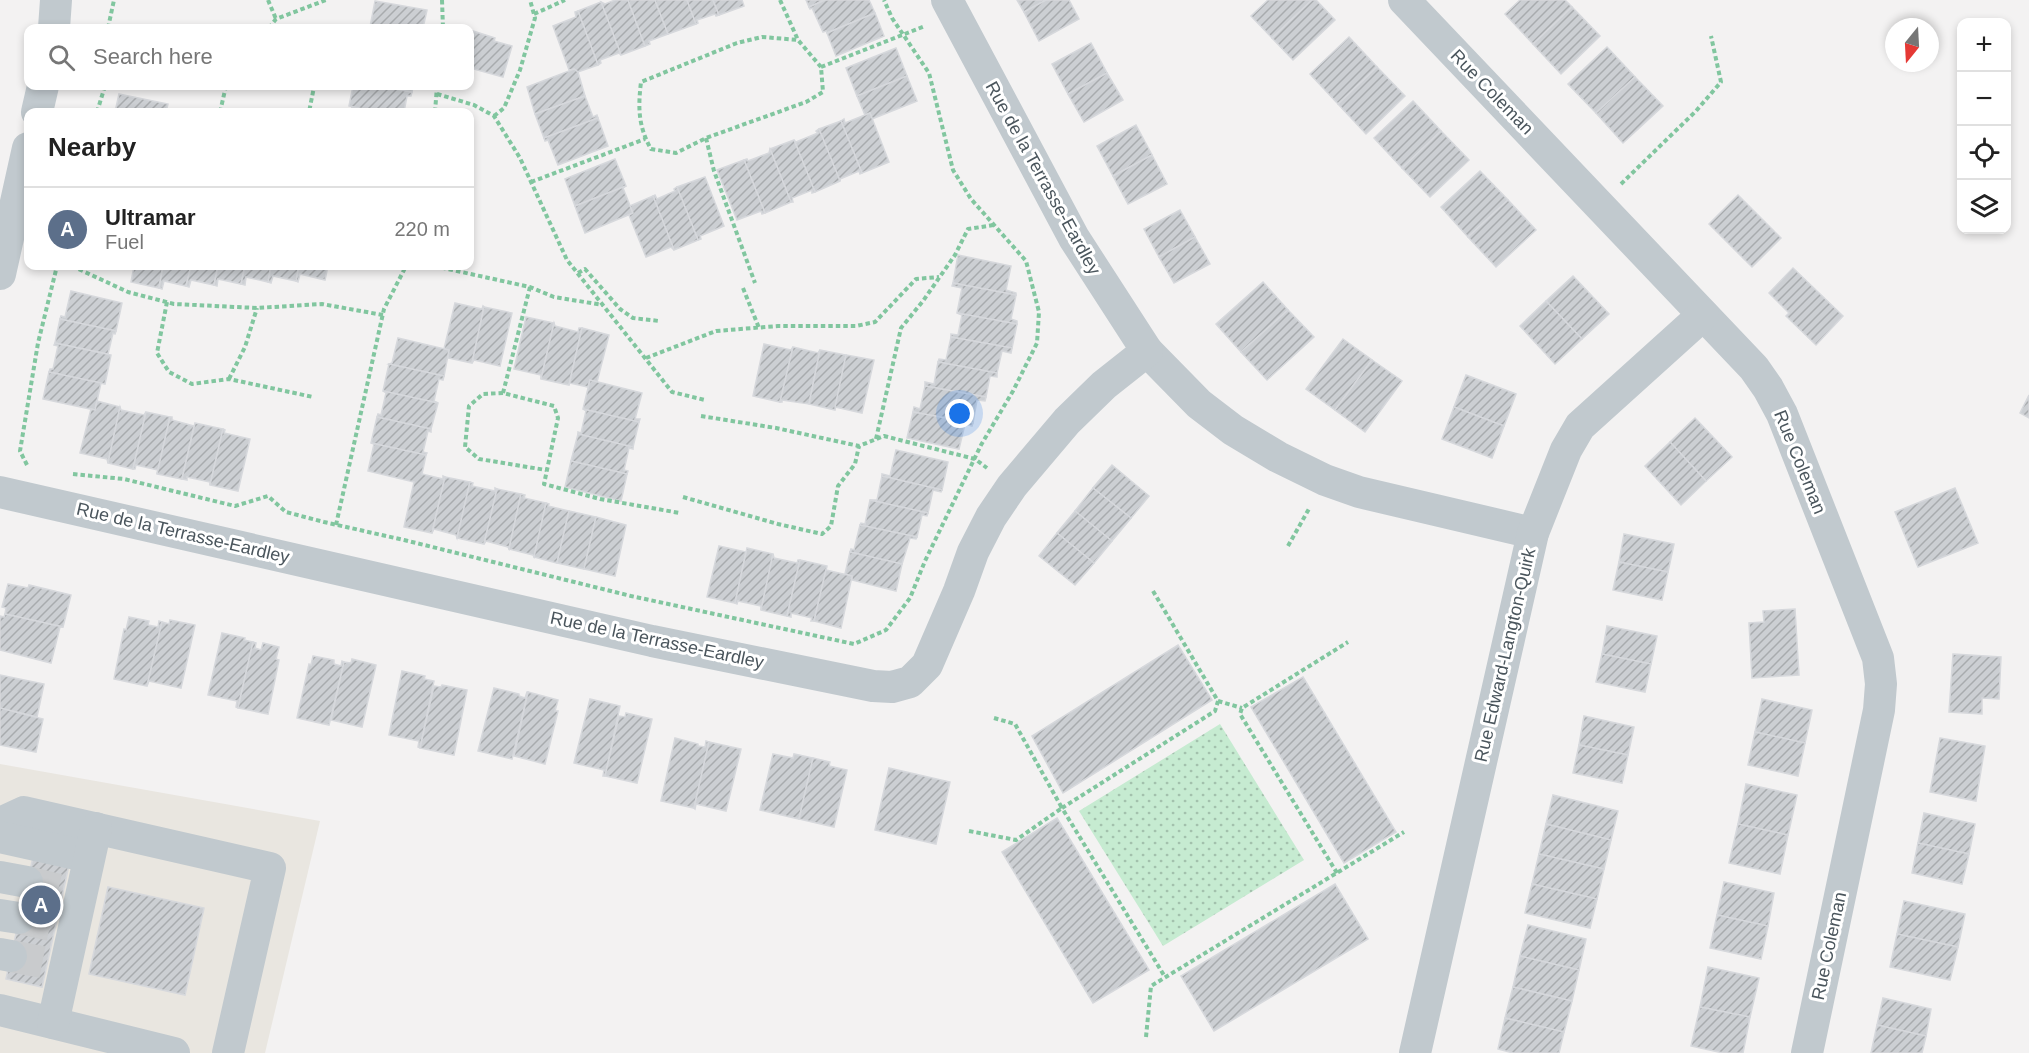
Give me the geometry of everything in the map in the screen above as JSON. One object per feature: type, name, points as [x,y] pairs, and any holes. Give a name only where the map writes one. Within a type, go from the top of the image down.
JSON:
[{"type":"street","points":[[54,24],[56,0]]},
{"type":"street","name":"Rue Coleman","points":[[1404,0],[1754,368],[1782,414],[1878,658],[1881,684],[1879,710],[1807,1053]]},
{"type":"street","name":"Rue de la Terrasse-Eardley","points":[[950,6],[1074,238],[1147,351],[1199,404],[1233,430],[1278,457],[1325,480],[1359,492],[1533,533]]},
{"type":"street","points":[[38,108],[42,90]]},
{"type":"street","points":[[0,274],[24,166]]},
{"type":"street","name":"Rue Edward-Langton-Quirk","points":[[1415,1053],[1533,533],[1566,450],[1580,426],[1703,315]]},
{"type":"street","name":"Rue de la Terrasse-Eardley","points":[[0,492],[652,641],[873,686],[892,687],[910,682],[927,665],[973,552],[991,517],[1012,486],[1066,421],[1104,385],[1147,351]]},
{"type":"street","points":[[0,823],[24,812],[93,842]]},
{"type":"street","points":[[0,837],[93,842],[270,868],[228,1053]]},
{"type":"street","points":[[52,1023],[56,965],[64,928],[72,893],[93,842]]},
{"type":"street","points":[[0,1010],[174,1053]]},
{"type":"path","points":[[109,24],[114,0]]},
{"type":"path","points":[[268,0],[276,19]]},
{"type":"path","points":[[272,24],[276,19],[326,0]]},
{"type":"path","points":[[442,0],[443,24]]},
{"type":"path","points":[[494,116],[504,108],[520,70],[536,18],[530,0]]},
{"type":"path","points":[[534,14],[565,0]]},
{"type":"path","points":[[780,0],[798,40],[821,67],[823,92],[795,106],[706,138],[676,153],[651,150],[645,139],[638,109],[641,82],[746,41],[762,37],[798,40]]},
{"type":"path","points":[[62,472],[124,479],[235,506],[268,496],[286,512],[336,525],[631,596],[854,644],[886,630],[910,598],[925,561],[975,459],[1037,343],[1039,312],[1026,261],[971,199],[952,170],[929,74],[892,18],[884,0]]},
{"type":"path","points":[[821,67],[904,35],[950,6]]},
{"type":"path","points":[[1599,205],[1696,111],[1721,82],[1711,36]]},
{"type":"path","points":[[98,108],[104,90]]},
{"type":"path","points":[[221,108],[225,90]]},
{"type":"path","points":[[310,108],[313,90]]},
{"type":"path","points":[[435,108],[437,90]]},
{"type":"path","points":[[436,94],[474,105],[494,116],[520,158],[567,260],[672,392],[705,400]]},
{"type":"path","points":[[706,138],[714,171],[755,283]]},
{"type":"path","points":[[531,182],[645,139]]},
{"type":"path","points":[[876,439],[901,328],[923,301],[968,229],[994,224]]},
{"type":"path","points":[[578,273],[585,269],[620,309],[633,318],[659,321]]},
{"type":"path","points":[[35,467],[27,464],[20,452],[38,343],[56,270]]},
{"type":"path","points":[[81,270],[128,292],[174,304],[257,308],[322,304],[382,315]]},
{"type":"path","points":[[336,525],[382,315],[404,270]]},
{"type":"path","points":[[452,270],[530,287],[554,297],[604,305]]},
{"type":"path","points":[[646,358],[716,331],[856,326],[875,321],[916,279],[939,277]]},
{"type":"path","points":[[503,393],[530,287]]},
{"type":"path","points":[[743,288],[759,328]]},
{"type":"path","points":[[167,302],[157,353],[169,372],[192,384],[229,379],[313,397]]},
{"type":"path","points":[[229,379],[245,347],[257,308]]},
{"type":"path","points":[[546,470],[479,459],[465,447],[469,406],[483,394],[503,393],[554,406],[558,418],[544,484],[600,499],[680,513]]},
{"type":"path","points":[[701,416],[776,428],[859,446],[884,436],[975,459],[1012,486]]},
{"type":"path","points":[[683,497],[822,534],[831,526],[838,486],[855,464],[859,446]]},
{"type":"path","points":[[1288,546],[1325,480]]},
{"type":"path","points":[[1153,591],[1218,701],[1242,708]]},
{"type":"path","points":[[1336,873],[1240,714],[1242,708],[1348,642]]},
{"type":"path","points":[[969,831],[1016,840],[1062,808],[1215,711],[1218,701]]},
{"type":"path","points":[[994,718],[1015,724],[1062,808],[1165,977]]},
{"type":"path","points":[[1146,1037],[1152,986],[1404,832]]},
{"type":"shaded area","points":[[0,764],[320,821],[265,1053],[0,1053]]},
{"type":"green space","points":[[1220,724],[1304,860],[1163,946],[1079,811]]},
{"type":"building","points":[[615,0],[628,0],[645,46],[621,55],[601,2],[605,4]]},
{"type":"building","points":[[628,0],[655,0],[668,34],[649,41],[650,44],[645,46]]},
{"type":"building","points":[[655,0],[687,0],[696,24],[668,34]]},
{"type":"building","points":[[687,0],[713,0],[719,15],[715,14],[697,20],[696,24]]},
{"type":"building","points":[[713,0],[742,0],[744,6],[719,15]]},
{"type":"building","points":[[806,0],[825,0],[809,7]]},
{"type":"building","points":[[825,0],[869,0],[875,13],[827,33],[823,32],[812,8],[809,7]]},
{"type":"building","points":[[1017,0],[1046,0],[1024,12]]},
{"type":"building","points":[[1046,0],[1069,0],[1079,19],[1039,41],[1024,12]]},
{"type":"building","points":[[1268,0],[1312,0],[1272,38],[1251,16]]},
{"type":"building","points":[[1312,0],[1316,0],[1335,20],[1293,60],[1272,38]]},
{"type":"building","points":[[1520,0],[1565,0],[1572,7],[1533,44],[1505,14]]},
{"type":"building","points":[[375,1],[427,10],[424,24],[371,24]]},
{"type":"building","points":[[601,2],[621,55],[619,53],[600,60],[601,63],[598,65],[578,11]]},
{"type":"building","points":[[1572,7],[1600,36],[1561,74],[1533,44]]},
{"type":"building","points":[[578,11],[598,65],[578,72],[574,69],[569,70],[553,26],[576,17],[575,12]]},
{"type":"building","points":[[875,13],[884,36],[836,56],[827,33]]},
{"type":"building","points":[[474,31],[495,38],[494,41],[512,46],[503,77],[474,69]]},
{"type":"building","points":[[1349,37],[1377,67],[1338,104],[1310,74]]},
{"type":"building","points":[[1091,43],[1107,73],[1068,94],[1052,64]]},
{"type":"building","points":[[1607,47],[1635,77],[1596,113],[1568,84]]},
{"type":"building","points":[[896,48],[907,76],[857,96],[846,68]]},
{"type":"building","points":[[1377,67],[1405,96],[1366,134],[1338,104]]},
{"type":"building","points":[[574,69],[578,72],[585,96],[535,114],[527,87]]},
{"type":"building","points":[[1107,73],[1123,100],[1084,122],[1068,94]]},
{"type":"building","points":[[907,76],[917,101],[872,119],[870,113],[865,115],[857,96]]},
{"type":"building","points":[[1635,77],[1663,106],[1623,143],[1596,113]]},
{"type":"building","points":[[352,90],[412,92],[411,96],[407,96],[405,108],[349,106]]},
{"type":"building","points":[[119,94],[168,104],[167,108],[116,108]]},
{"type":"building","points":[[585,96],[593,117],[597,115],[598,118],[544,138],[535,114]]},
{"type":"building","points":[[1413,101],[1441,131],[1402,168],[1374,138]]},
{"type":"building","points":[[870,113],[889,162],[862,173],[841,121],[844,119],[845,123]]},
{"type":"building","points":[[598,118],[608,146],[558,165],[548,140],[545,141],[544,138]]},
{"type":"building","points":[[841,121],[862,173],[860,174],[859,171],[840,181],[819,129]]},
{"type":"building","points":[[1136,125],[1152,155],[1113,176],[1097,146]]},
{"type":"building","points":[[819,129],[840,181],[815,192],[794,140],[796,142],[818,133],[816,131]]},
{"type":"building","points":[[1441,131],[1469,160],[1430,197],[1402,168]]},
{"type":"building","points":[[794,140],[815,192],[812,193],[812,190],[792,198],[793,202],[791,202],[770,149]]},
{"type":"building","points":[[770,149],[791,202],[765,213],[744,160],[748,161],[769,153]]},
{"type":"building","points":[[1152,155],[1167,184],[1128,204],[1113,176]]},
{"type":"building","points":[[615,159],[626,186],[575,206],[565,179]]},
{"type":"building","points":[[744,160],[765,213],[762,214],[761,211],[737,220],[717,170]]},
{"type":"building","points":[[1480,171],[1508,200],[1468,237],[1441,207]]},
{"type":"building","points":[[705,177],[724,226],[700,236],[701,239],[698,240],[677,187]]},
{"type":"building","points":[[626,186],[623,188],[633,213],[585,233],[575,206]]},
{"type":"building","points":[[677,187],[698,240],[674,250],[653,196],[655,195],[657,199],[675,191]]},
{"type":"building","points":[[1738,195],[1781,238],[1752,267],[1709,224]]},
{"type":"building","points":[[653,196],[674,250],[671,247],[646,257],[629,215],[633,213],[630,206]]},
{"type":"building","points":[[1508,200],[1536,230],[1496,267],[1468,237]]},
{"type":"building","points":[[1180,210],[1195,237],[1159,257],[1144,229]]},
{"type":"building","points":[[1195,237],[1210,264],[1174,283],[1159,257]]},
{"type":"building","points":[[958,255],[1011,266],[1006,290],[1016,295],[953,283]]},
{"type":"building","points":[[1793,268],[1843,316],[1816,345],[1786,316],[1789,313],[1769,293]]},
{"type":"building","points":[[133,270],[162,270],[159,288],[131,282]]},
{"type":"building","points":[[162,270],[190,270],[186,286],[164,281],[162,289],[159,288]]},
{"type":"building","points":[[190,270],[217,270],[214,285],[191,280],[189,287],[186,286]]},
{"type":"building","points":[[217,270],[244,270],[241,284],[218,279],[217,286],[214,285]]},
{"type":"building","points":[[244,270],[270,270],[268,282],[246,277],[245,285],[241,284]]},
{"type":"building","points":[[270,270],[298,270],[296,281],[273,276],[271,283],[268,282]]},
{"type":"building","points":[[298,270],[327,270],[325,280],[300,274],[298,282],[296,281]]},
{"type":"building","points":[[1573,276],[1609,314],[1582,339],[1546,301]]},
{"type":"building","points":[[1263,282],[1288,310],[1241,352],[1216,324]]},
{"type":"building","points":[[953,283],[1016,295],[1011,319],[1017,321],[1017,324],[957,313],[962,288],[952,286]]},
{"type":"building","points":[[71,291],[122,303],[116,331],[60,319],[61,316],[65,317]]},
{"type":"building","points":[[1546,301],[1582,339],[1555,364],[1520,326]]},
{"type":"building","points":[[455,303],[482,309],[484,307],[472,363],[448,358],[449,350],[444,349]]},
{"type":"building","points":[[484,307],[512,313],[500,366],[474,360],[472,363]]},
{"type":"building","points":[[1288,310],[1314,337],[1267,380],[1241,352]]},
{"type":"building","points":[[957,313],[1017,324],[1012,348],[951,337],[951,334],[958,335],[962,315]]},
{"type":"building","points":[[526,317],[554,323],[541,379],[541,375],[514,369]]},
{"type":"building","points":[[60,319],[116,331],[115,334],[113,333],[108,354],[55,343]]},
{"type":"building","points":[[554,323],[555,326],[578,332],[579,328],[582,328],[569,385],[541,379]]},
{"type":"building","points":[[582,328],[609,335],[597,382],[590,380],[588,387],[570,383],[569,385]]},
{"type":"building","points":[[951,337],[1012,348],[1011,353],[1002,351],[997,373],[938,362],[939,359],[946,360]]},
{"type":"building","points":[[398,338],[449,350],[444,376],[389,364],[392,363]]},
{"type":"building","points":[[1343,339],[1372,360],[1335,410],[1306,389]]},
{"type":"building","points":[[55,343],[111,355],[105,384],[49,372],[53,369],[58,346],[54,345]]},
{"type":"building","points":[[764,344],[791,350],[793,347],[780,402],[753,396]]},
{"type":"building","points":[[793,347],[818,353],[820,350],[809,404],[782,400],[780,402]]},
{"type":"building","points":[[820,350],[846,355],[835,410],[809,404]]},
{"type":"building","points":[[846,355],[874,360],[862,413],[835,407]]},
{"type":"building","points":[[1372,360],[1402,381],[1365,432],[1335,410]]},
{"type":"building","points":[[938,362],[997,373],[997,377],[990,376],[986,397],[925,386],[925,382],[934,384]]},
{"type":"building","points":[[389,364],[444,376],[443,380],[439,379],[434,401],[438,403],[383,391]]},
{"type":"building","points":[[49,372],[101,383],[95,410],[43,399]]},
{"type":"building","points":[[1466,375],[1516,394],[1504,426],[1454,407]]},
{"type":"building","points":[[590,380],[642,393],[635,419],[640,419],[639,422],[583,409]]},
{"type":"building","points":[[925,386],[986,397],[985,401],[977,400],[973,423],[913,412],[914,407],[920,409]]},
{"type":"building","points":[[383,391],[438,403],[431,429],[377,417],[378,414],[381,415],[386,393]]},
{"type":"building","points":[[2029,395],[2029,418],[2020,413]]},
{"type":"building","points":[[97,401],[120,407],[108,463],[107,459],[80,453],[91,409],[95,410]]},
{"type":"building","points":[[120,407],[121,410],[144,415],[146,412],[133,469],[108,463]]},
{"type":"building","points":[[1454,407],[1504,426],[1492,458],[1442,439]]},
{"type":"building","points":[[583,409],[639,422],[633,447],[578,434],[578,432],[581,433],[586,411]]},
{"type":"building","points":[[146,412],[170,417],[158,470],[136,465],[133,469]]},
{"type":"building","points":[[913,412],[973,423],[972,426],[965,424],[959,449],[907,438]]},
{"type":"building","points":[[170,417],[172,420],[194,426],[182,479],[157,474]]},
{"type":"building","points":[[377,417],[431,429],[431,432],[428,431],[423,452],[427,453],[426,455],[371,443]]},
{"type":"building","points":[[1695,418],[1732,457],[1706,481],[1670,442]]},
{"type":"building","points":[[195,423],[223,429],[210,485],[210,482],[187,477],[187,480],[182,479]]},
{"type":"building","points":[[223,429],[224,433],[250,439],[238,491],[210,485]]},
{"type":"building","points":[[578,434],[633,447],[633,449],[629,448],[624,470],[628,471],[627,474],[571,461]]},
{"type":"building","points":[[1670,442],[1706,481],[1681,505],[1645,466]]},
{"type":"building","points":[[371,443],[426,455],[422,474],[443,479],[443,476],[445,477],[432,533],[404,527],[414,482],[368,471],[374,444]]},
{"type":"building","points":[[896,450],[948,462],[942,490],[882,476],[882,474],[890,476]]},
{"type":"building","points":[[571,461],[627,474],[621,501],[565,487]]},
{"type":"building","points":[[1112,465],[1149,496],[1131,518],[1093,488]]},
{"type":"building","points":[[882,476],[942,490],[941,492],[933,490],[928,513],[870,500],[877,500]]},
{"type":"building","points":[[445,477],[470,482],[457,538],[456,535],[434,529],[432,533]]},
{"type":"building","points":[[470,482],[473,483],[472,486],[495,491],[495,488],[497,489],[484,544],[457,538]]},
{"type":"building","points":[[1093,488],[1131,518],[1112,541],[1075,511]]},
{"type":"building","points":[[1955,488],[1978,543],[1918,567],[1895,512]]},
{"type":"building","points":[[497,489],[521,494],[509,549],[486,541],[484,544]]},
{"type":"building","points":[[521,494],[525,495],[524,498],[546,503],[534,557],[509,549]]},
{"type":"building","points":[[870,500],[928,513],[927,516],[922,515],[917,537],[860,525],[865,524]]},
{"type":"building","points":[[546,503],[549,504],[548,506],[569,511],[557,563],[534,557]]},
{"type":"building","points":[[569,511],[596,517],[584,569],[557,563]]},
{"type":"building","points":[[1075,511],[1112,541],[1094,563],[1057,533]]},
{"type":"building","points":[[596,517],[626,525],[615,576],[584,569]]},
{"type":"building","points":[[860,525],[917,537],[916,539],[910,538],[902,564],[850,552],[851,549],[854,550]]},
{"type":"building","points":[[1057,533],[1094,563],[1075,585],[1039,556]]},
{"type":"building","points":[[1624,534],[1674,544],[1668,572],[1619,562]]},
{"type":"building","points":[[719,546],[746,552],[735,603],[707,597]]},
{"type":"building","points":[[747,548],[773,554],[761,610],[761,606],[738,601],[737,604],[735,603]]},
{"type":"building","points":[[850,552],[902,564],[896,591],[852,580],[852,576],[845,574]]},
{"type":"building","points":[[773,554],[774,558],[797,563],[800,560],[787,616],[761,610]]},
{"type":"building","points":[[800,560],[827,566],[814,621],[811,621],[812,618],[791,613],[791,617],[787,616]]},
{"type":"building","points":[[1619,562],[1668,572],[1662,600],[1613,590]]},
{"type":"building","points":[[826,570],[852,576],[841,628],[814,621]]},
{"type":"building","points":[[8,584],[28,588],[29,585],[71,595],[63,627],[5,614],[6,608],[2,607]]},
{"type":"building","points":[[1795,609],[1799,675],[1752,678],[1749,623],[1764,622],[1763,611]]},
{"type":"building","points":[[5,614],[63,627],[60,627],[51,663],[0,650],[0,616],[4,617]]},
{"type":"building","points":[[129,617],[149,621],[148,625],[158,627],[159,621],[162,622],[147,686],[114,679],[124,629],[126,630]]},
{"type":"building","points":[[170,620],[195,625],[181,688],[149,681],[147,686],[162,622],[169,624]]},
{"type":"building","points":[[1607,626],[1657,636],[1651,664],[1602,654]]},
{"type":"building","points":[[222,633],[253,642],[238,708],[236,707],[237,701],[208,695]]},
{"type":"building","points":[[253,642],[256,643],[255,648],[261,650],[263,643],[279,647],[276,659],[279,660],[268,714],[238,708]]},
{"type":"building","points":[[1178,645],[1212,700],[1063,793],[1032,736]]},
{"type":"building","points":[[1602,654],[1651,664],[1645,692],[1596,682]]},
{"type":"building","points":[[1953,654],[2001,657],[1999,699],[1982,698],[1982,714],[1949,712]]},
{"type":"building","points":[[313,656],[334,660],[334,664],[341,666],[342,661],[344,662],[329,725],[297,718],[309,664],[311,665]]},
{"type":"building","points":[[352,659],[376,665],[362,727],[331,720],[344,662],[351,663]]},
{"type":"building","points":[[402,671],[425,676],[424,679],[434,681],[420,748],[418,747],[419,741],[389,735]]},
{"type":"building","points":[[0,675],[44,684],[37,717],[0,708]]},
{"type":"building","points":[[1303,677],[1396,832],[1344,863],[1251,707]]},
{"type":"building","points":[[442,685],[467,690],[454,755],[420,748],[434,686],[441,687]]},
{"type":"building","points":[[494,688],[519,694],[525,698],[528,692],[512,759],[478,751]]},
{"type":"building","points":[[528,692],[558,700],[555,711],[558,711],[545,764],[514,756]]},
{"type":"building","points":[[590,699],[620,706],[605,776],[603,776],[604,770],[574,763]]},
{"type":"building","points":[[1762,699],[1812,710],[1805,743],[1755,732]]},
{"type":"building","points":[[0,708],[43,719],[36,752],[0,745]]},
{"type":"building","points":[[626,713],[652,719],[637,783],[605,776],[619,716],[625,717]]},
{"type":"building","points":[[1584,716],[1634,727],[1628,755],[1579,745]]},
{"type":"building","points":[[1755,732],[1805,743],[1798,776],[1748,765]]},
{"type":"building","points":[[675,738],[705,747],[706,741],[709,742],[694,808],[661,801]]},
{"type":"building","points":[[1940,738],[1985,746],[1976,801],[1930,792]]},
{"type":"building","points":[[709,742],[741,749],[726,811],[696,804],[694,808]]},
{"type":"building","points":[[1579,745],[1628,755],[1622,783],[1573,773]]},
{"type":"building","points":[[773,754],[793,758],[794,754],[813,758],[799,819],[760,810]]},
{"type":"building","points":[[813,758],[830,762],[829,766],[847,770],[834,827],[799,819]]},
{"type":"building","points":[[889,768],[950,782],[936,844],[875,830]]},
{"type":"building","points":[[1746,784],[1797,795],[1788,835],[1738,824]]},
{"type":"building","points":[[1553,795],[1618,811],[1611,840],[1546,824]]},
{"type":"building","points":[[1924,813],[1975,824],[1969,854],[1918,843]]},
{"type":"building","points":[[1057,818],[1149,970],[1093,1003],[1002,852]]},
{"type":"building","points":[[1546,824],[1611,840],[1604,869],[1539,854]]},
{"type":"building","points":[[1738,824],[1788,835],[1780,874],[1729,863]]},
{"type":"building","points":[[1918,843],[1969,854],[1962,884],[1912,873]]},
{"type":"building","points":[[35,848],[71,856],[42,987],[6,979]]},
{"type":"building","points":[[1539,854],[1604,869],[1597,899],[1532,884]]},
{"type":"building","points":[[1724,882],[1774,893],[1768,926],[1717,915]]},
{"type":"building","points":[[1335,884],[1368,939],[1214,1031],[1181,976]]},
{"type":"building","points":[[1532,884],[1597,899],[1590,928],[1525,913]]},
{"type":"building","points":[[108,887],[204,908],[185,995],[89,974]]},
{"type":"building","points":[[1904,901],[1965,914],[1958,947],[1897,934]]},
{"type":"building","points":[[1717,915],[1768,926],[1761,959],[1710,948]]},
{"type":"building","points":[[1528,925],[1586,939],[1579,970],[1520,956]]},
{"type":"building","points":[[1897,934],[1958,947],[1950,980],[1890,967]]},
{"type":"building","points":[[1520,956],[1579,970],[1572,1001],[1513,987]]},
{"type":"building","points":[[1708,967],[1759,978],[1750,1017],[1700,1007]]},
{"type":"building","points":[[1513,987],[1572,1001],[1564,1032],[1505,1018]]},
{"type":"building","points":[[1883,998],[1931,1009],[1926,1036],[1877,1025]]},
{"type":"building","points":[[1700,1007],[1750,1017],[1743,1053],[1723,1053],[1691,1046]]},
{"type":"building","points":[[1505,1018],[1564,1032],[1559,1053],[1513,1053],[1498,1049]]},
{"type":"building","points":[[1877,1025],[1926,1036],[1922,1053],[1871,1053]]},
{"type":"tunnel","points":[[27,882],[63,891]]},
{"type":"tunnel","points":[[19,918],[55,926]]},
{"type":"tunnel","points":[[11,956],[47,963]]},
{"type":"place","name":"Ultramar","points":[[41,905]]}]
